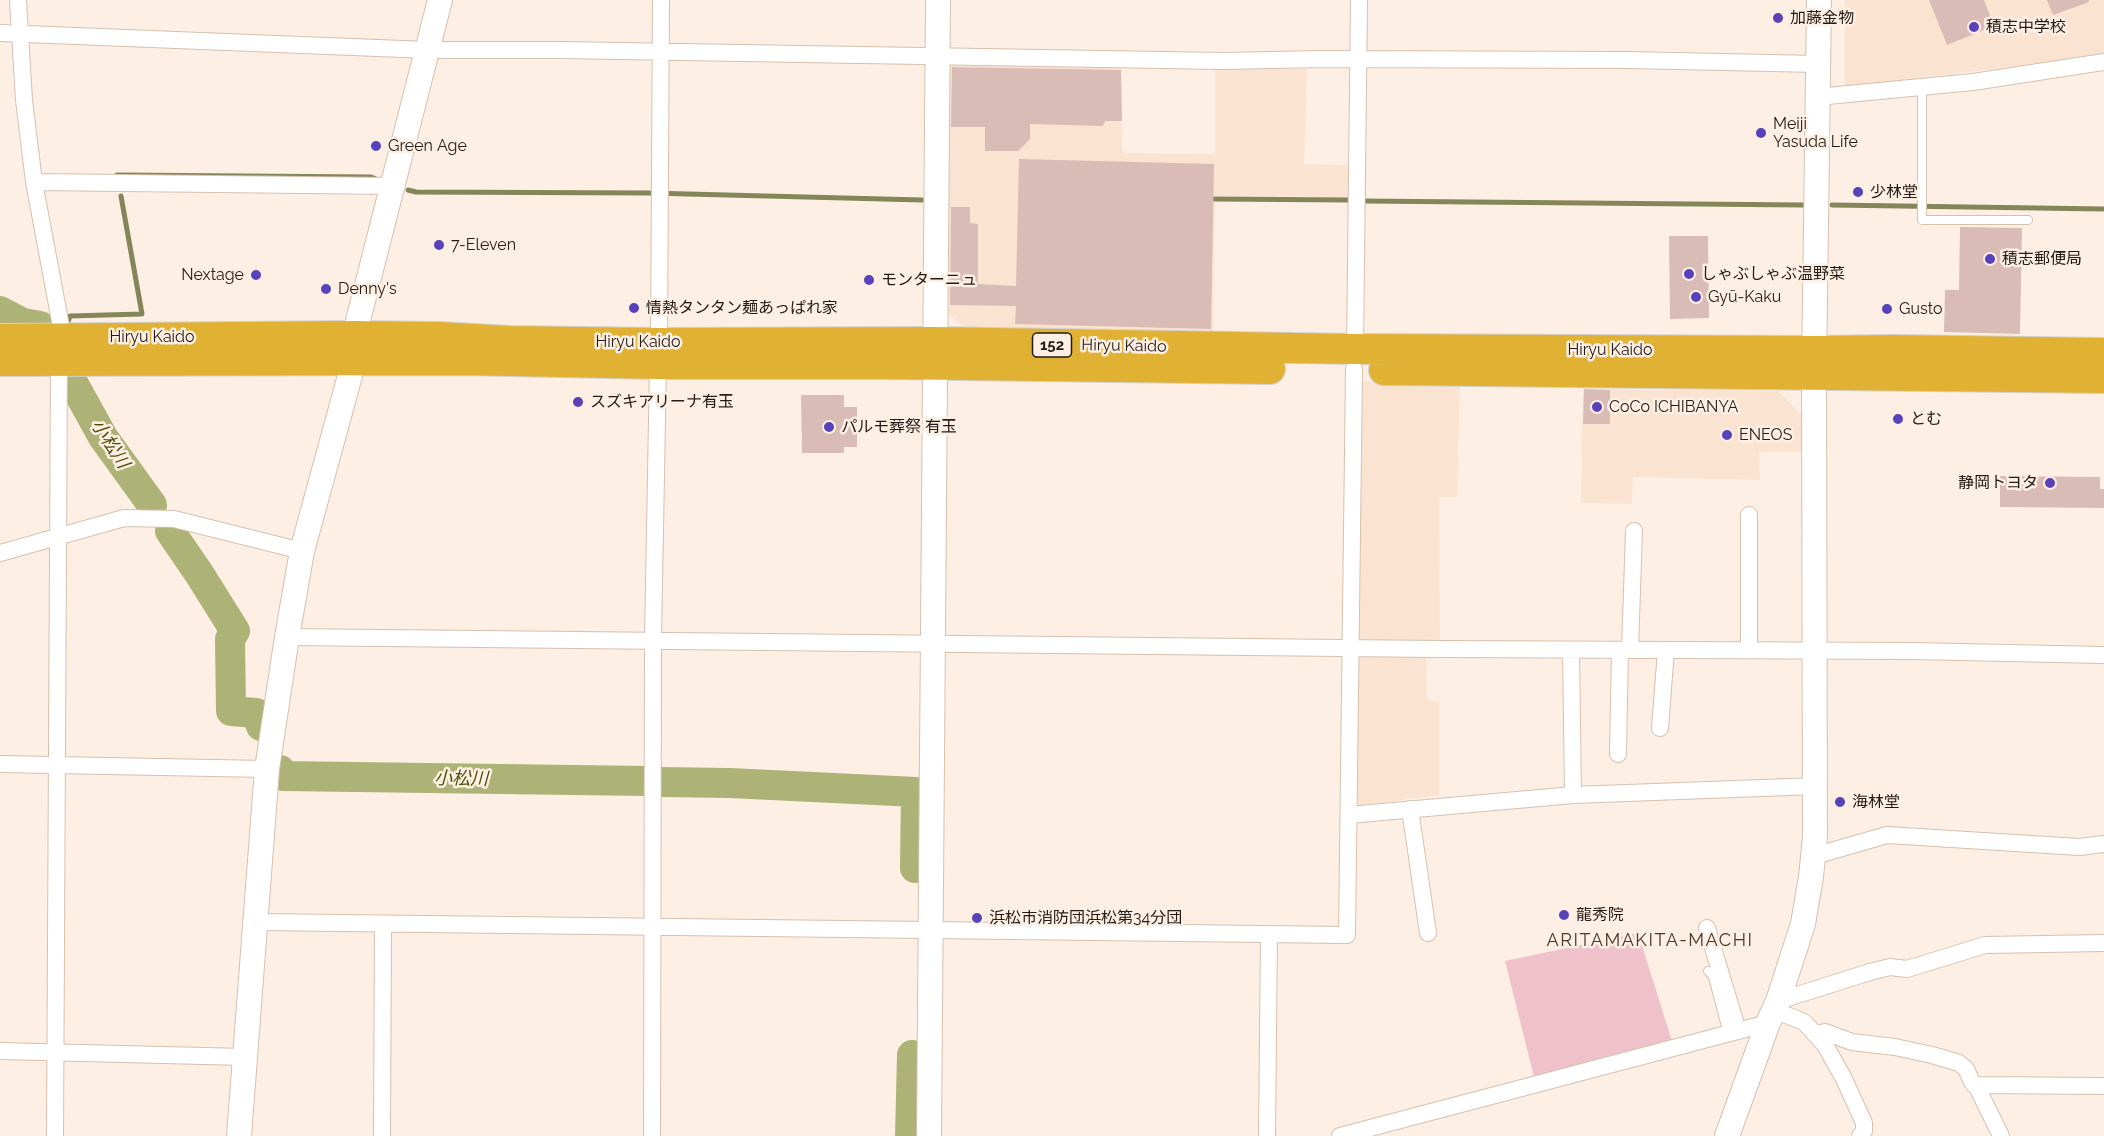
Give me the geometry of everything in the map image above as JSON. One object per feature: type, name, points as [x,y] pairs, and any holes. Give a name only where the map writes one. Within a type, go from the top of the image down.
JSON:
[{"type":"highway","name":"Hiryu Kaido","points":[[0,339],[61,349],[354,349],[439,337],[658,353],[1815,363],[2104,378]]},
{"type":"highway","name":"Hiryu Kaido","points":[[0,362],[61,349]]},
{"type":"highway","name":"Hiryu Kaido","points":[[1815,363],[1894,350],[2104,354]]},
{"type":"street","points":[[18,0],[24,100],[34,182],[61,349],[55,1136]]},
{"type":"street","points":[[239,1136],[267,770],[302,551],[440,0]]},
{"type":"street","points":[[652,1136],[653,640],[661,193],[661,0]]},
{"type":"street","points":[[929,1136],[938,0]]},
{"type":"street","points":[[257,922],[1347,935],[1359,0]]},
{"type":"street","points":[[1727,1136],[1774,1011],[1803,924],[1814,856],[1816,786],[1815,363],[1819,0]]},
{"type":"street","points":[[0,33],[428,50],[1223,61],[1627,60],[1818,64]]},
{"type":"street","points":[[1817,97],[1973,82],[2104,63]]},
{"type":"street","points":[[34,182],[394,186]]},
{"type":"street","points":[[1749,515],[1749,650]]},
{"type":"street","points":[[0,553],[124,518],[174,519],[302,551]]},
{"type":"street","points":[[1618,754],[1634,531]]},
{"type":"street","points":[[287,637],[1571,650],[1912,651],[2104,655]]},
{"type":"street","points":[[1571,650],[1573,795]]},
{"type":"street","points":[[1660,728],[1666,650]]},
{"type":"street","points":[[0,764],[267,770]]},
{"type":"street","points":[[1349,815],[1573,795],[1816,786]]},
{"type":"street","points":[[1410,809],[1428,933]]},
{"type":"street","points":[[1814,856],[1887,835],[2079,847],[2104,844]]},
{"type":"street","points":[[382,1136],[383,924]]},
{"type":"street","points":[[1707,928],[1733,1032]]},
{"type":"street","points":[[1267,1136],[1269,934]]},
{"type":"street","points":[[1340,1136],[1374,1132],[1733,1032],[1774,1011],[1870,972],[1890,967],[1907,969],[1985,945],[2104,943]]},
{"type":"street","points":[[1774,1011],[1804,1022],[1834,1059],[1864,1123],[1864,1131],[1860,1136]]},
{"type":"street","points":[[1816,1034],[1825,1032],[1852,1042],[1895,1047],[1951,1060],[1966,1069],[2001,1136]]},
{"type":"street","points":[[0,1051],[245,1057]]},
{"type":"street","points":[[1974,1085],[2104,1086]]},
{"type":"lane","points":[[1922,87],[1922,220],[2028,219]]},
{"type":"lane","points":[[1708,971],[1713,977],[1733,1032]]},
{"type":"shaded area","name":"積志中学校","points":[[1845,0],[2104,0],[2104,55],[1845,87]]},
{"type":"shaded area","points":[[1121,64],[1122,150],[1126,153],[1215,154],[1215,68],[1307,69],[1304,164],[1350,165],[1350,197],[1215,196],[1213,331],[966,330],[946,312],[948,67],[950,65]]},
{"type":"shaded area","points":[[1359,381],[1460,383],[1457,497],[1439,497],[1440,643],[1357,643]]},
{"type":"shaded area","points":[[1583,389],[1778,391],[1802,415],[1802,452],[1759,452],[1760,480],[1633,477],[1632,504],[1581,503]]},
{"type":"shaded area","points":[[1355,656],[1426,658],[1427,700],[1439,702],[1439,795],[1356,806]]},
{"type":"shaded area","points":[[1638,933],[1672,1041],[1534,1077],[1505,961]]},
{"type":"building","points":[[1929,0],[1984,0],[1994,26],[1947,45]]},
{"type":"building","points":[[2047,0],[2089,0],[2089,2],[2053,15]]},
{"type":"building","points":[[952,67],[1121,70],[1122,121],[1105,121],[1103,126],[1030,124],[1030,139],[1018,151],[985,151],[985,127],[951,127]]},
{"type":"building","points":[[1019,159],[1214,164],[1211,329],[1015,324],[1016,306],[950,305],[951,207],[970,207],[970,223],[978,224],[978,284],[1016,286]]},
{"type":"building","name":"積志郵便局","points":[[1960,227],[2022,228],[2020,334],[1944,332],[1945,290],[1959,290]]},
{"type":"building","points":[[1669,236],[1708,236],[1709,318],[1670,319]]},
{"type":"building","name":"CoCo ICHIBANYA","points":[[1584,389],[1610,390],[1610,424],[1583,424]]},
{"type":"building","name":"パルモ葬祭 有玉","points":[[801,395],[844,395],[844,407],[857,407],[857,447],[844,447],[844,453],[802,453]]},
{"type":"building","name":"静岡トヨタ","points":[[2000,476],[2100,477],[2100,489],[2104,489],[2104,508],[2000,507]]},
{"type":"waterway","points":[[117,175],[371,177],[376,179]]},
{"type":"waterway","points":[[408,190],[416,192],[649,193],[922,200]]},
{"type":"waterway","points":[[67,325],[70,316],[142,314],[121,196]]},
{"type":"waterway","points":[[1215,199],[1349,200]]},
{"type":"waterway","points":[[1362,201],[1804,205]]},
{"type":"waterway","points":[[1832,205],[2104,209]]},
{"type":"waterway","name":"小松川","points":[[0,311],[23,323],[40,326]]},
{"type":"waterway","name":"小松川","points":[[72,381],[103,437],[152,505]]},
{"type":"waterway","name":"小松川","points":[[170,531],[235,631],[230,639],[231,711],[256,713],[261,726]]},
{"type":"waterway","name":"小松川","points":[[280,770],[282,776],[647,781]]},
{"type":"waterway","name":"小松川","points":[[659,782],[916,792],[915,868]]},
{"type":"waterway","name":"小松川","points":[[910,1136],[912,1055]]},
{"type":"place","name":"加藤金物","points":[[1778,18]]},
{"type":"place","name":"積志中学校","points":[[1974,27]]},
{"type":"place","name":"Meiji Yasuda Life","points":[[1761,133]]},
{"type":"place","name":"Green Age","points":[[376,146]]},
{"type":"place","name":"少林堂","points":[[1858,192]]},
{"type":"place","name":"7-Eleven","points":[[439,245]]},
{"type":"place","name":"積志郵便局","points":[[1990,259]]},
{"type":"place","name":"しゃぶしゃぶ温野菜","points":[[1689,274]]},
{"type":"place","name":"Nextage","points":[[256,275]]},
{"type":"place","name":"モンターニュ","points":[[869,280]]},
{"type":"place","name":"Denny's","points":[[326,289]]},
{"type":"place","name":"Gyū-Kaku","points":[[1696,297]]},
{"type":"place","name":"情熱タンタン麺あっぱれ家","points":[[634,308]]},
{"type":"place","name":"Gusto","points":[[1887,309]]},
{"type":"place","name":"スズキアリーナ有玉","points":[[578,402]]},
{"type":"place","name":"CoCo ICHIBANYA","points":[[1597,407]]},
{"type":"place","name":"とむ","points":[[1898,419]]},
{"type":"place","name":"パルモ葬祭 有玉","points":[[829,427]]},
{"type":"place","name":"ENEOS","points":[[1727,435]]},
{"type":"place","name":"静岡トヨタ","points":[[2050,483]]},
{"type":"place","name":"海林堂","points":[[1840,802]]},
{"type":"place","name":"龍秀院","points":[[1564,915]]},
{"type":"place","name":"浜松市消防団浜松第34分団","points":[[977,918]]},
{"type":"district","name":"ARITAMAKITA-MACHI","points":[[1650,941]]}]
